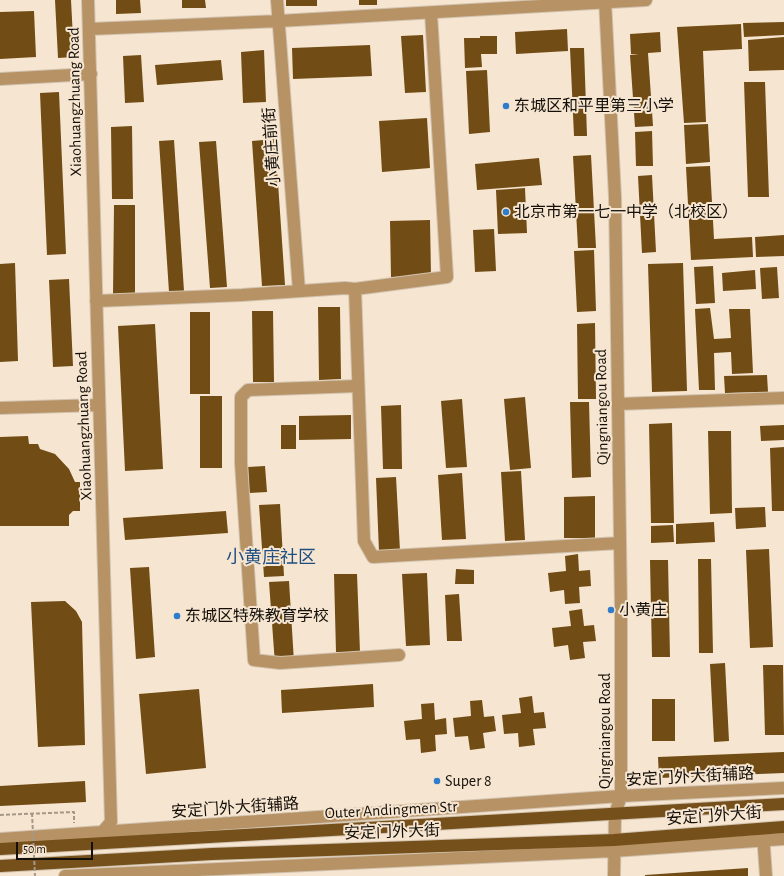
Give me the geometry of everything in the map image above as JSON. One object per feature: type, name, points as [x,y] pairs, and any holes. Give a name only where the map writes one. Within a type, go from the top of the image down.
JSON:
[{"type":"main road","name":"Outer Andingmen Str","points":[[0,849],[784,804]]},
{"type":"main road","name":"安定门外大街","points":[[0,866],[212,854],[614,845],[763,834],[784,827]]},
{"type":"street","name":"Xiaohuangzhuang Road","points":[[88,0],[111,822],[92,844]]},
{"type":"street","name":"小黄庄前街","points":[[277,0],[299,291]]},
{"type":"street","points":[[90,29],[279,21],[431,13],[605,1],[646,0]]},
{"type":"street","name":"Qingniangou Road","points":[[605,1],[614,197],[620,543],[621,796],[615,814],[614,876]]},
{"type":"street","points":[[96,301],[242,295],[345,288],[355,289],[446,277],[431,13]]},
{"type":"street","points":[[0,79],[91,74]]},
{"type":"street","points":[[355,289],[364,541],[373,557],[620,543]]},
{"type":"street","points":[[358,386],[248,390],[241,397],[241,463],[254,660],[280,663],[399,655]]},
{"type":"street","points":[[618,404],[784,398]]},
{"type":"street","points":[[0,408],[99,405]]},
{"type":"street","name":"安定门外大街辅路","points":[[0,839],[621,796],[784,788]]},
{"type":"street","points":[[695,793],[715,808]]},
{"type":"street","points":[[766,876],[763,834],[784,839]]},
{"type":"street","points":[[65,876],[614,845]]},
{"type":"street","points":[[95,860],[96,875]]},
{"type":"path","points":[[0,815],[74,812]]},
{"type":"path","points":[[32,813],[35,876]]},
{"type":"building","points":[[55,0],[71,0],[74,57],[58,58]]},
{"type":"building","points":[[116,0],[140,0],[141,13],[116,14]]},
{"type":"building","points":[[182,0],[205,0],[206,8],[182,8]]},
{"type":"building","points":[[286,0],[317,0],[317,6],[286,6]]},
{"type":"building","points":[[359,0],[377,0],[377,5],[359,5]]},
{"type":"building","points":[[34,11],[36,57],[0,59],[0,12]]},
{"type":"building","points":[[784,22],[784,35],[744,37],[743,23]]},
{"type":"building","points":[[741,24],[742,49],[703,51],[706,122],[684,123],[677,27]]},
{"type":"building","points":[[567,29],[568,51],[516,54],[515,32]]},
{"type":"building","points":[[660,32],[661,52],[648,53],[653,126],[635,127],[630,55],[639,54],[631,54],[630,34]]},
{"type":"building","points":[[423,35],[426,92],[405,93],[401,36]]},
{"type":"building","points":[[480,36],[497,36],[497,54],[481,54],[482,67],[465,68],[464,38],[480,38]]},
{"type":"building","points":[[784,37],[784,70],[749,71],[748,40]]},
{"type":"building","points":[[370,45],[372,76],[293,79],[292,48]]},
{"type":"building","points":[[570,48],[584,48],[587,136],[574,136]]},
{"type":"building","points":[[264,50],[266,102],[243,103],[241,52]]},
{"type":"building","points":[[141,55],[144,102],[125,103],[123,56]]},
{"type":"building","points":[[221,60],[223,80],[157,85],[155,65]]},
{"type":"building","points":[[487,70],[490,132],[469,134],[466,71]]},
{"type":"building","points":[[744,82],[765,82],[769,197],[748,197]]},
{"type":"building","points":[[59,92],[66,254],[47,255],[40,93]]},
{"type":"building","points":[[427,118],[430,168],[382,172],[379,121]]},
{"type":"building","points":[[708,124],[710,162],[686,164],[684,125]]},
{"type":"building","points":[[132,126],[133,199],[112,199],[111,127]]},
{"type":"building","points":[[652,131],[653,166],[636,166],[635,132]]},
{"type":"building","points":[[275,139],[285,285],[262,286],[252,141]]},
{"type":"building","points":[[174,140],[184,291],[169,292],[159,141]]},
{"type":"building","points":[[216,141],[227,287],[210,288],[199,142]]},
{"type":"building","points":[[591,155],[596,248],[578,248],[573,156]]},
{"type":"building","points":[[539,158],[542,185],[477,190],[475,164]]},
{"type":"building","points":[[710,166],[714,239],[752,237],[753,257],[691,260],[686,167]]},
{"type":"building","points":[[652,175],[656,252],[642,253],[638,176]]},
{"type":"building","points":[[525,188],[527,233],[498,234],[496,190]]},
{"type":"building","points":[[114,205],[135,205],[135,295],[113,295]]},
{"type":"building","points":[[430,220],[431,276],[391,277],[390,221]]},
{"type":"building","points":[[494,229],[496,271],[475,272],[473,230]]},
{"type":"building","points":[[784,235],[784,256],[756,257],[755,237]]},
{"type":"building","points":[[594,250],[596,311],[577,312],[574,251]]},
{"type":"building","points":[[15,263],[18,361],[0,362],[0,264]]},
{"type":"building","points":[[683,263],[687,391],[652,392],[648,264]]},
{"type":"building","points":[[713,266],[715,303],[696,304],[694,267]]},
{"type":"building","points":[[777,267],[779,298],[762,299],[760,268]]},
{"type":"building","points":[[755,270],[756,289],[723,291],[722,273]]},
{"type":"building","points":[[69,279],[73,366],[53,367],[49,280]]},
{"type":"building","points":[[318,307],[340,307],[341,379],[319,380]]},
{"type":"building","points":[[710,308],[714,339],[731,338],[729,309],[750,309],[753,373],[732,374],[731,352],[714,353],[715,390],[699,390],[695,309]]},
{"type":"building","points":[[252,311],[273,311],[274,382],[253,382]]},
{"type":"building","points":[[190,312],[210,312],[210,394],[190,394]]},
{"type":"building","points":[[595,323],[596,399],[578,399],[577,324]]},
{"type":"building","points":[[155,324],[163,469],[125,471],[118,326]]},
{"type":"building","points":[[767,375],[768,392],[725,393],[724,376]]},
{"type":"building","points":[[200,396],[222,396],[222,468],[200,468]]},
{"type":"building","points":[[525,397],[531,468],[510,470],[504,399]]},
{"type":"building","points":[[462,399],[467,467],[446,468],[441,401]]},
{"type":"building","points":[[570,402],[589,402],[591,477],[572,478]]},
{"type":"building","points":[[401,405],[402,469],[383,469],[381,406]]},
{"type":"building","points":[[351,415],[351,439],[299,440],[299,416]]},
{"type":"building","points":[[672,423],[674,523],[651,523],[649,424]]},
{"type":"building","points":[[281,425],[296,425],[296,449],[281,449]]},
{"type":"building","points":[[784,425],[784,440],[761,441],[760,426]]},
{"type":"building","points":[[708,431],[731,431],[732,513],[710,514]]},
{"type":"building","points":[[28,436],[29,444],[38,444],[40,449],[55,454],[69,469],[75,482],[80,482],[80,511],[73,511],[69,515],[69,526],[0,526],[0,437]]},
{"type":"building","points":[[784,447],[784,511],[772,511],[770,448]]},
{"type":"building","points":[[265,466],[267,492],[249,493],[248,467]]},
{"type":"building","points":[[521,471],[525,540],[505,541],[501,472]]},
{"type":"building","points":[[462,473],[466,539],[442,540],[438,475]]},
{"type":"building","points":[[396,477],[400,551],[379,552],[376,478]]},
{"type":"building","points":[[595,496],[595,538],[564,538],[564,497]]},
{"type":"building","points":[[280,504],[284,576],[264,577],[259,505]]},
{"type":"building","points":[[765,507],[766,527],[736,529],[735,508]]},
{"type":"building","points":[[226,511],[228,533],[125,540],[123,518]]},
{"type":"building","points":[[714,522],[715,542],[676,544],[676,524]]},
{"type":"building","points":[[673,525],[674,542],[651,543],[651,526]]},
{"type":"building","points":[[769,549],[773,647],[750,648],[746,550]]},
{"type":"building","points":[[578,554],[579,571],[590,570],[591,586],[579,587],[580,603],[565,604],[564,590],[550,592],[548,573],[566,571],[565,556]]},
{"type":"building","points":[[698,559],[711,559],[713,653],[699,653]]},
{"type":"building","points":[[650,560],[668,560],[670,657],[652,657]]},
{"type":"building","points":[[149,567],[155,657],[136,659],[130,568]]},
{"type":"building","points":[[456,569],[474,570],[474,584],[455,584]]},
{"type":"building","points":[[427,573],[430,645],[406,646],[402,574]]},
{"type":"building","points":[[334,574],[357,574],[360,652],[336,652]]},
{"type":"building","points":[[289,581],[294,662],[275,664],[269,582]]},
{"type":"building","points":[[459,594],[462,641],[447,641],[445,595]]},
{"type":"building","points":[[65,601],[76,611],[82,622],[85,745],[38,747],[31,602]]},
{"type":"building","points":[[582,609],[584,626],[594,625],[596,641],[583,642],[585,658],[570,660],[568,645],[554,647],[552,628],[571,626],[569,611]]},
{"type":"building","points":[[725,663],[729,741],[714,742],[710,664]]},
{"type":"building","points":[[763,665],[783,665],[784,735],[765,735]]},
{"type":"building","points":[[373,684],[374,707],[282,713],[281,690]]},
{"type":"building","points":[[199,689],[206,768],[146,774],[139,694]]},
{"type":"building","points":[[532,696],[534,713],[544,712],[546,728],[533,729],[535,745],[519,747],[518,733],[504,734],[502,715],[521,713],[519,698]]},
{"type":"building","points":[[652,699],[675,699],[675,741],[652,741]]},
{"type":"building","points":[[482,700],[484,717],[494,716],[496,731],[483,733],[485,748],[470,750],[468,736],[455,737],[453,718],[471,716],[470,701]]},
{"type":"building","points":[[434,703],[435,720],[446,718],[447,734],[435,735],[436,751],[421,753],[420,739],[406,740],[404,721],[422,719],[421,704]]},
{"type":"building","points":[[784,752],[784,773],[659,778],[658,757]]},
{"type":"building","points":[[85,781],[86,802],[0,806],[0,786]]},
{"type":"building","points":[[748,868],[748,876],[645,876],[645,875]]},
{"type":"place","name":"东城区和平里第三小学","points":[[506,106]]},
{"type":"place","name":"北京市第一七一中学（北校区）","points":[[506,212]]},
{"type":"place","name":"小黄庄","points":[[611,610]]},
{"type":"place","name":"东城区特殊教育学校","points":[[177,616]]},
{"type":"place","name":"Super 8","points":[[437,781]]},
{"type":"district","name":"小黄庄社区","points":[[271,558]]}]
